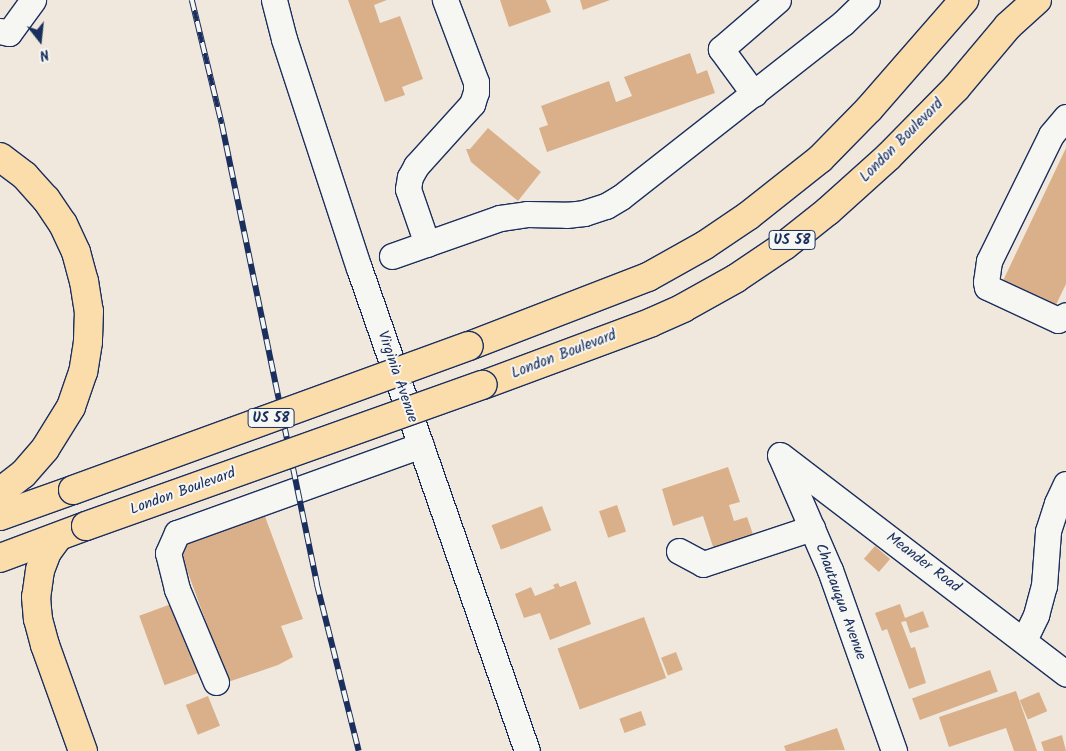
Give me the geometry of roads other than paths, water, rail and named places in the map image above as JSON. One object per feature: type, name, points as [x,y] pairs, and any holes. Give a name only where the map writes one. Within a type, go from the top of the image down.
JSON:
[{"type":"main road","name":"US 58","points":[[0,516],[469,346],[648,277],[705,245],[748,216],[820,159],[869,109],[964,0]]},
{"type":"main road","name":"London Boulevard","points":[[0,558],[483,385],[644,325],[683,308],[735,279],[784,246],[828,211],[888,157],[956,88],[1008,26],[1036,0]]},
{"type":"main road","points":[[0,156],[25,176],[46,199],[63,224],[76,252],[84,281],[89,311],[88,342],[83,372],[71,407],[46,449],[23,474],[0,492]]},
{"type":"main road","points":[[58,537],[47,552],[40,570],[36,597],[38,619],[45,645],[83,751]]},
{"type":"street","points":[[0,32],[9,33],[33,0]]},
{"type":"street","name":"Virginia Avenue","points":[[274,0],[284,39],[359,268],[526,751]]},
{"type":"street","points":[[427,244],[408,189],[410,177],[416,166],[472,104],[476,92],[476,82],[445,0]]},
{"type":"street","points":[[754,94],[721,49],[778,0]]},
{"type":"street","points":[[392,256],[500,218],[527,214],[566,215],[584,213],[606,206],[621,197],[843,24],[860,2]]},
{"type":"street","points":[[1066,117],[1051,135],[989,261],[986,282],[987,287],[1058,320],[1066,315]]},
{"type":"street","points":[[216,682],[177,589],[168,553],[177,533],[421,445]]},
{"type":"street","name":"Chautauqua Avenue","points":[[779,454],[830,570],[894,751]]},
{"type":"street","name":"Meander Road","points":[[779,454],[1066,674]]},
{"type":"street","points":[[1024,640],[1036,615],[1044,586],[1048,532],[1056,503],[1066,484]]},
{"type":"street","points":[[680,551],[703,564],[812,528]]},
{"type":"railway","points":[[192,0],[222,124],[317,584],[359,751]]}]
